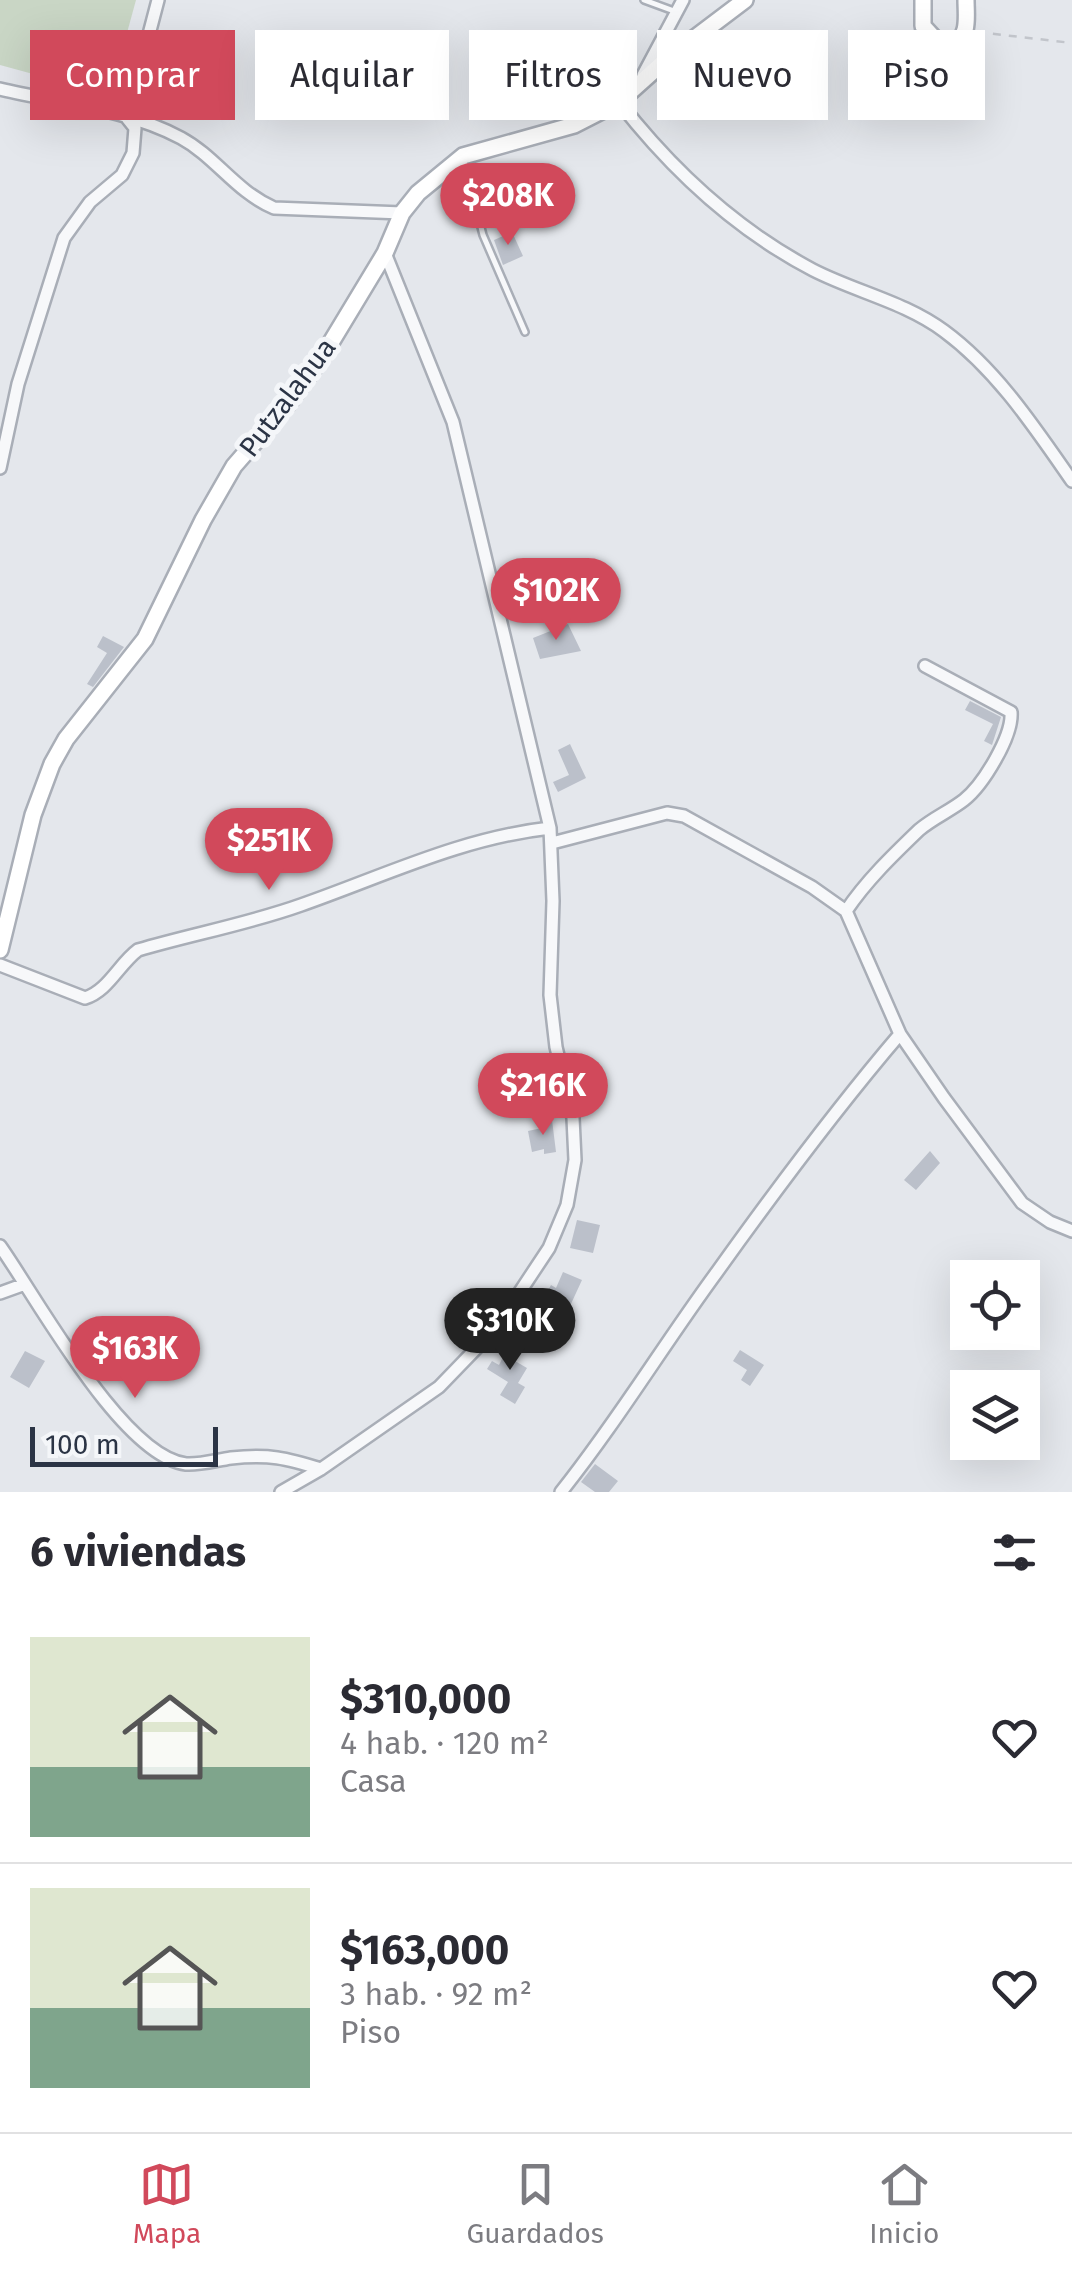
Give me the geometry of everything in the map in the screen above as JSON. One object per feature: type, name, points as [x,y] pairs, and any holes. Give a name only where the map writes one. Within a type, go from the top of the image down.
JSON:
[{"type":"street","points":[[150,30],[158,0]]},
{"type":"street","name":"Putzalahua","points":[[639,83],[745,0]]},
{"type":"street","points":[[923,0],[926,30]]},
{"type":"street","points":[[966,0],[966,30]]},
{"type":"street","points":[[639,83],[680,6]]},
{"type":"street","points":[[0,89],[30,96]]},
{"type":"street","points":[[0,468],[18,384],[64,238],[90,202],[122,174],[135,136],[129,120]]},
{"type":"street","points":[[132,120],[198,149],[230,181],[274,208],[402,214]]},
{"type":"street","name":"Putzalahua","points":[[0,950],[33,815],[52,764],[66,739],[145,639],[234,466],[297,392],[385,253],[402,214],[418,193],[463,156],[584,120]]},
{"type":"street","points":[[635,120],[689,180],[758,238],[816,272],[919,316],[962,345],[996,379],[1072,481]]},
{"type":"street","points":[[281,1492],[321,1470],[439,1386],[468,1359],[524,1289],[549,1248],[567,1205],[575,1160],[573,1118],[556,1047],[550,995],[550,828],[453,422],[385,253]]},
{"type":"street","points":[[846,910],[860,889],[921,829],[969,796],[1011,725],[1011,712],[926,666]]},
{"type":"street","points":[[552,843],[667,813],[684,816],[846,910],[900,1034],[996,1172],[1022,1203],[1072,1231]]},
{"type":"street","points":[[0,965],[86,998],[96,995],[126,958],[138,950],[298,906],[446,849],[506,833],[550,828]]},
{"type":"street","points":[[562,1492],[716,1273],[848,1096],[900,1034]]},
{"type":"street","points":[[0,1246],[96,1388],[141,1442],[165,1458],[188,1464],[278,1456],[321,1470]]},
{"type":"street","points":[[0,1292],[25,1284]]},
{"type":"lane","points":[[644,0],[680,6]]},
{"type":"lane","points":[[463,156],[483,235],[525,332]]},
{"type":"path","points":[[985,33],[1072,43]]},
{"type":"green space","points":[[0,0],[136,0],[128,30],[30,30],[30,73],[0,65]]},
{"type":"building","points":[[512,232],[523,256],[503,265],[494,240]]},
{"type":"building","points":[[568,624],[581,651],[540,659],[533,638]]},
{"type":"building","points":[[103,636],[124,647],[93,687],[87,684],[107,653],[97,647]]},
{"type":"building","points":[[970,701],[1001,717],[992,745],[984,741],[993,724],[965,710]]},
{"type":"building","points":[[570,744],[586,778],[558,792],[553,782],[569,775],[558,750]]},
{"type":"building","points":[[552,1120],[556,1152],[532,1152],[528,1131],[542,1128],[541,1122]]},
{"type":"building","points":[[930,1151],[940,1163],[916,1190],[904,1180]]},
{"type":"building","points":[[577,1220],[600,1225],[593,1253],[570,1248]]},
{"type":"building","points":[[563,1272],[582,1280],[570,1306],[546,1294],[551,1285],[556,1288]]},
{"type":"building","points":[[511,1341],[522,1347],[515,1361],[527,1368],[518,1383],[525,1387],[515,1404],[500,1395],[508,1382],[487,1369],[492,1361],[499,1365]]},
{"type":"building","points":[[740,1350],[764,1365],[750,1386],[741,1380],[747,1370],[733,1361]]},
{"type":"building","points":[[25,1351],[45,1361],[29,1388],[10,1377]]},
{"type":"building","points":[[595,1464],[618,1481],[609,1492],[595,1492],[581,1482]]}]
